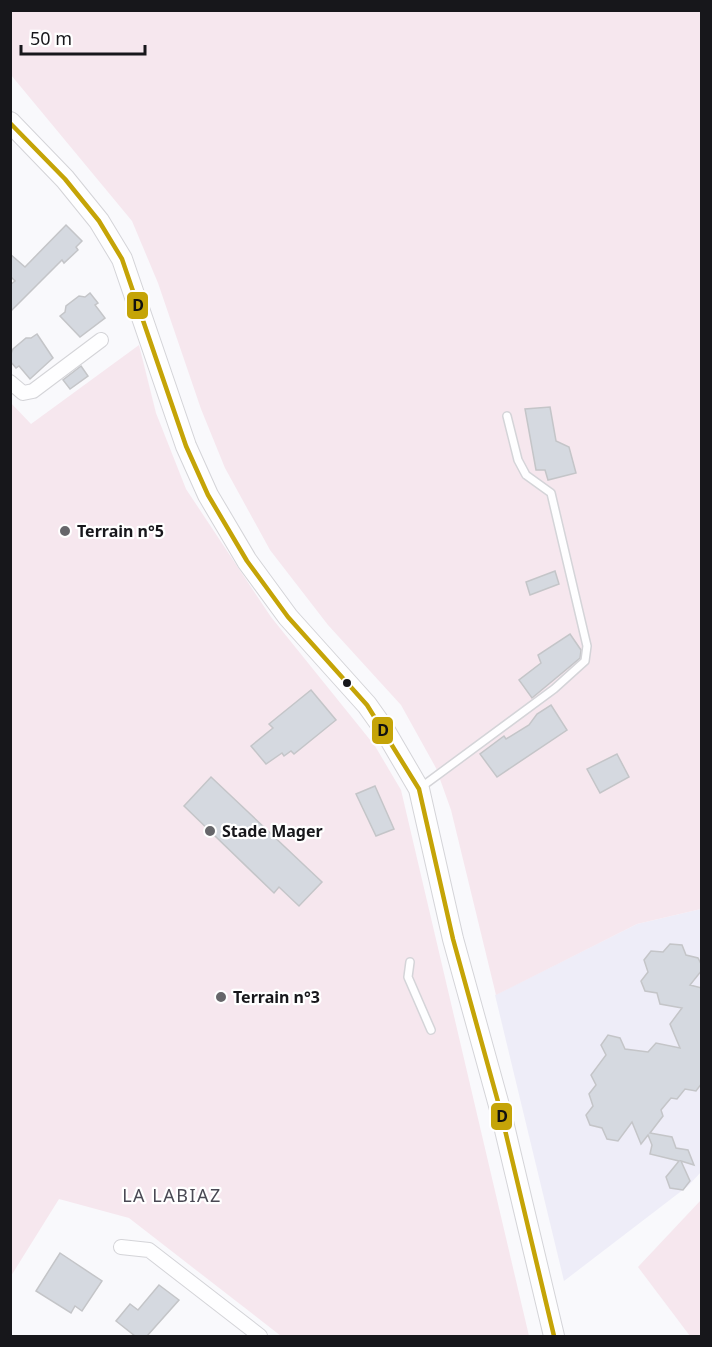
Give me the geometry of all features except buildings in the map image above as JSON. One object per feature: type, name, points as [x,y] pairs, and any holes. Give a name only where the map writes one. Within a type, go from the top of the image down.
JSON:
[{"type":"main road","points":[[10,122],[79,196],[99,221],[122,259],[186,446],[208,495],[247,561],[288,617],[367,705],[384,729],[419,789],[453,939],[500,1108],[554,1336]]},
{"type":"street","points":[[10,382],[23,393],[33,391],[101,340]]},
{"type":"street","points":[[121,1247],[149,1250],[260,1336]]},
{"type":"lane","points":[[419,789],[441,775],[554,689],[585,661],[587,646],[551,493],[526,475],[518,460],[507,416]]},
{"type":"lane","points":[[410,962],[408,977],[431,1030]]},
{"type":"shaded area","points":[[10,11],[701,11],[701,909],[637,924],[496,995],[451,810],[436,768],[401,705],[328,625],[270,550],[225,468],[201,409],[158,283],[132,221],[11,75]]},
{"type":"shaded area","name":"Stade Mager","points":[[139,345],[156,413],[186,489],[271,617],[375,746],[401,790],[529,1336],[281,1336],[129,1218],[59,1199],[11,1276],[11,403],[31,424]]},
{"type":"shaded area","points":[[701,909],[701,1172],[688,1186],[564,1281],[495,995],[637,924]]},
{"type":"shaded area","points":[[701,1200],[701,1336],[690,1336],[638,1267]]},
{"type":"transit line","name":"D","points":[[10,123],[65,179],[99,221],[122,259],[186,446],[208,495],[247,561],[288,617],[367,705],[419,789],[453,939],[500,1109],[554,1336]]},
{"type":"place","name":"Terrain n°5","points":[[65,531]]},
{"type":"place","name":"Stade Mager","points":[[210,831]]},
{"type":"place","name":"Terrain n°3","points":[[221,997]]},
{"type":"district","name":"LA LABIAZ","points":[[172,1195]]}]
